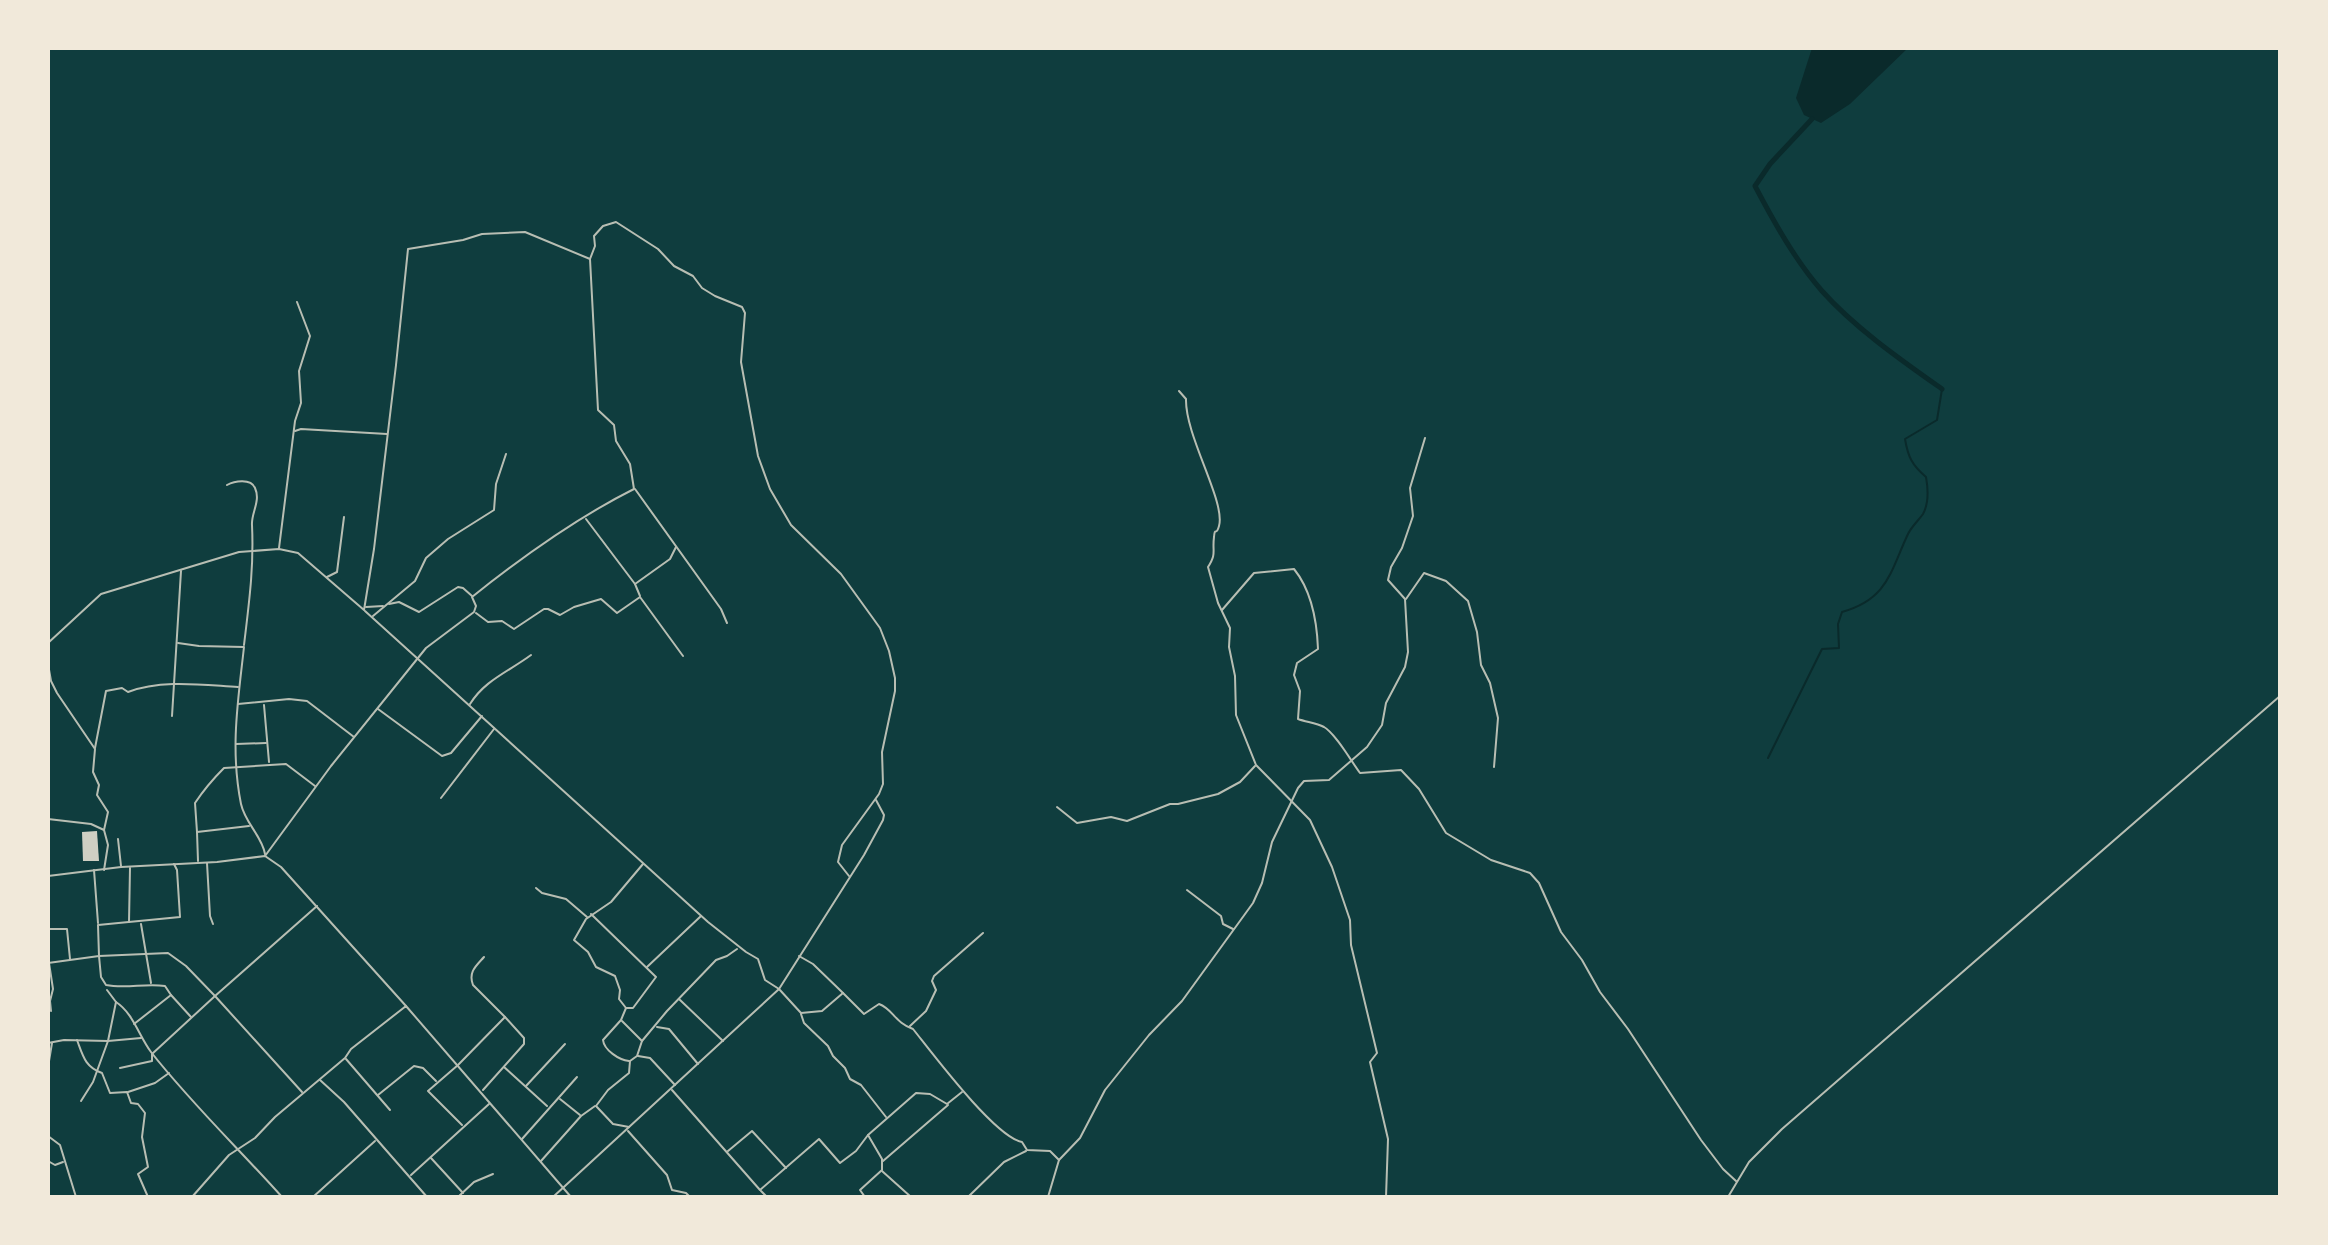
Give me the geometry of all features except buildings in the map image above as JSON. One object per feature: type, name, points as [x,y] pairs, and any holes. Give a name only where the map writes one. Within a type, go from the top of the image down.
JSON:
[{"type":"street","points":[[727,623],[721,609],[634,489],[630,464],[616,441],[614,425],[598,410],[590,259],[595,246],[594,236],[603,226],[616,222],[658,249],[674,266],[693,276],[702,288],[744,309],[741,362],[758,456],[770,489],[791,525],[841,574],[880,628],[889,651],[895,691],[882,752],[883,784],[837,857],[849,876]]},
{"type":"street","points":[[365,608],[408,249],[482,234],[525,232],[590,259]]},
{"type":"street","points":[[279,549],[294,432],[301,403],[299,371],[310,336],[297,302]]},
{"type":"street","points":[[1179,391],[1186,399],[1185,413],[1193,440],[1217,503],[1220,525],[1214,536],[1215,557],[1208,567],[1230,628],[1236,715],[1256,765],[1310,820],[1332,867],[1350,920],[1351,945],[1377,1053],[1370,1062],[1388,1139],[1386,1197]]},
{"type":"street","points":[[294,432],[301,429],[387,434]]},
{"type":"street","points":[[1048,1197],[1059,1160],[1080,1138],[1112,1079],[1182,1001],[1253,903],[1262,883],[1272,842],[1298,788],[1304,781],[1329,780],[1352,763],[1382,725],[1386,703],[1405,667],[1408,652],[1405,599],[1388,580],[1413,516],[1410,488],[1425,438]]},
{"type":"street","points":[[372,617],[415,581],[426,558],[448,539],[494,510],[496,484],[506,454]]},
{"type":"street","points":[[227,485],[237,480],[251,484],[255,489],[257,510],[252,519],[254,573],[237,704],[235,744],[241,804],[249,826],[264,847],[265,856]]},
{"type":"street","points":[[472,597],[610,501],[634,489]]},
{"type":"street","points":[[326,577],[337,572],[344,517]]},
{"type":"street","points":[[585,518],[635,584],[640,597],[683,656]]},
{"type":"street","points":[[635,584],[670,559],[677,546]]},
{"type":"street","points":[[48,643],[101,594],[226,554],[279,549],[298,553],[365,608],[701,915],[758,959],[765,980],[779,989],[801,1013],[804,1023],[828,1046],[847,1070],[850,1079],[861,1085],[887,1118]]},
{"type":"street","points":[[172,716],[181,569]]},
{"type":"street","points":[[1222,610],[1254,573],[1294,569],[1301,578],[1317,625],[1318,649],[1297,663],[1294,675],[1300,691],[1298,719],[1321,725],[1333,734],[1360,773],[1401,770],[1419,789],[1446,833],[1491,860],[1530,873],[1539,883],[1561,932],[1600,992],[1701,1140],[1736,1181]]},
{"type":"street","points":[[1405,599],[1424,573],[1446,581],[1468,601],[1477,632],[1481,665],[1490,683],[1498,718],[1494,767]]},
{"type":"street","points":[[265,856],[316,786],[418,658],[433,641],[474,612],[476,606],[472,597],[458,587],[422,612],[399,602],[365,608]]},
{"type":"street","points":[[474,612],[488,622],[502,621],[514,629],[544,609],[560,615],[601,599],[617,613],[640,597]]},
{"type":"street","points":[[178,643],[244,647]]},
{"type":"street","points":[[469,705],[478,690],[531,655]]},
{"type":"street","points":[[48,664],[57,693],[95,749]]},
{"type":"street","points":[[104,870],[108,845],[104,830],[108,812],[97,795],[99,785],[93,772],[106,691],[122,688],[128,692],[144,687],[174,685],[240,687]]},
{"type":"street","points":[[1728,1197],[1749,1162],[1782,1129],[2280,696]]},
{"type":"street","points":[[237,704],[289,699],[307,701],[354,737]]},
{"type":"street","points":[[264,703],[269,764]]},
{"type":"street","points":[[377,708],[442,756],[451,753],[482,716]]},
{"type":"street","points":[[441,798],[494,728]]},
{"type":"street","points":[[235,744],[268,743]]},
{"type":"street","points":[[198,862],[195,803],[224,768],[286,764],[316,786]]},
{"type":"street","points":[[1057,807],[1077,823],[1111,817],[1127,821],[1170,804],[1218,794],[1240,782],[1256,765]]},
{"type":"street","points":[[553,1197],[779,989],[883,820],[884,815],[875,799]]},
{"type":"street","points":[[48,819],[91,824],[104,830]]},
{"type":"street","points":[[197,832],[249,826]]},
{"type":"street","points":[[118,839],[121,867]]},
{"type":"street","points":[[48,876],[130,866],[207,863],[265,856],[281,867],[317,906],[482,1091],[571,1197]]},
{"type":"street","points":[[207,863],[213,924]]},
{"type":"street","points":[[626,1008],[619,999],[620,990],[615,976],[596,967],[588,952],[574,940],[580,926],[611,902],[643,863]]},
{"type":"street","points":[[98,925],[180,917],[174,864]]},
{"type":"street","points":[[129,923],[130,866]]},
{"type":"street","points":[[94,870],[101,977],[106,985],[165,986],[192,1018]]},
{"type":"street","points":[[536,888],[542,893],[566,899],[589,916],[656,978],[633,1008],[626,1008]]},
{"type":"street","points":[[1187,890],[1221,916],[1223,924],[1234,930]]},
{"type":"street","points":[[120,1068],[150,1062],[152,1054],[317,906]]},
{"type":"street","points":[[646,967],[701,915]]},
{"type":"street","points":[[140,922],[151,985]]},
{"type":"street","points":[[48,929],[67,929],[70,959]]},
{"type":"street","points":[[910,1027],[929,1006],[936,990],[932,981],[934,976],[983,933]]},
{"type":"street","points":[[540,1162],[581,1116],[596,1106],[608,1090],[629,1073],[630,1061],[637,1056],[642,1041],[679,999],[716,960],[739,947]]},
{"type":"street","points":[[51,1011],[53,989],[49,963],[160,952],[175,957],[215,996],[303,1093]]},
{"type":"street","points":[[798,956],[813,964],[864,1014],[879,1004],[886,1006],[901,1025],[910,1027],[963,1092],[1001,1131],[1014,1141],[1022,1142],[1027,1150]]},
{"type":"street","points":[[482,1091],[525,1041],[470,979],[472,970],[484,957]]},
{"type":"street","points":[[107,990],[128,1011],[152,1054],[282,1197]]},
{"type":"street","points":[[801,1013],[822,1011],[843,993]]},
{"type":"street","points":[[133,1024],[171,995]]},
{"type":"street","points":[[679,999],[723,1042]]},
{"type":"street","points":[[81,1101],[108,1041],[116,1002]]},
{"type":"street","points":[[192,1197],[238,1148],[255,1138],[345,1058],[351,1049],[406,1006]]},
{"type":"street","points":[[626,1008],[621,1020],[602,1042],[617,1057],[630,1061]]},
{"type":"street","points":[[462,1125],[428,1091],[505,1017]]},
{"type":"street","points":[[621,1020],[642,1041]]},
{"type":"street","points":[[656,1027],[669,1029],[698,1065]]},
{"type":"street","points":[[48,1067],[53,1052],[50,1042],[142,1038]]},
{"type":"street","points":[[77,1040],[86,1063],[102,1073],[110,1093],[127,1092],[155,1083],[169,1072]]},
{"type":"street","points":[[525,1087],[565,1044]]},
{"type":"street","points":[[637,1056],[650,1058],[675,1085]]},
{"type":"street","points":[[345,1058],[390,1110]]},
{"type":"street","points":[[378,1095],[414,1066],[423,1068],[436,1082]]},
{"type":"street","points":[[503,1067],[549,1107]]},
{"type":"street","points":[[522,1140],[577,1077]]},
{"type":"street","points":[[319,1078],[427,1197]]},
{"type":"street","points":[[671,1089],[767,1197]]},
{"type":"street","points":[[760,1190],[819,1139],[842,1162],[856,1151],[868,1135],[920,1091],[949,1104]]},
{"type":"street","points":[[127,1092],[131,1103],[138,1104],[145,1113],[142,1137],[148,1167],[138,1174],[148,1197]]},
{"type":"street","points":[[882,1162],[963,1092]]},
{"type":"street","points":[[559,1099],[581,1116]]},
{"type":"street","points":[[410,1175],[491,1102]]},
{"type":"street","points":[[596,1106],[613,1124],[629,1128],[667,1175],[672,1190],[690,1197]]},
{"type":"street","points":[[727,1152],[752,1131],[786,1168]]},
{"type":"street","points":[[868,1135],[882,1162],[882,1170],[911,1197]]},
{"type":"street","points":[[48,1136],[60,1145],[76,1197]]},
{"type":"street","points":[[313,1197],[376,1140]]},
{"type":"street","points":[[968,1197],[1004,1162],[1027,1150],[1050,1151],[1059,1160]]},
{"type":"street","points":[[430,1157],[463,1193]]},
{"type":"street","points":[[48,1161],[55,1165],[64,1162]]},
{"type":"street","points":[[865,1197],[860,1192],[861,1188],[882,1170]]},
{"type":"street","points":[[458,1197],[474,1182],[493,1174]]},
{"type":"water","points":[[1812,48],[1908,48],[1850,104],[1821,123],[1804,115],[1796,98]]},
{"type":"waterway","points":[[1812,119],[1770,164],[1755,186],[1794,254],[1822,291],[1864,331],[1942,389]]},
{"type":"waterway","points":[[1768,758],[1822,649],[1839,648],[1838,624],[1842,612],[1869,600],[1878,592],[1886,582],[1910,531],[1925,510],[1928,491],[1926,477],[1911,460],[1905,439],[1937,420],[1942,389]]}]
